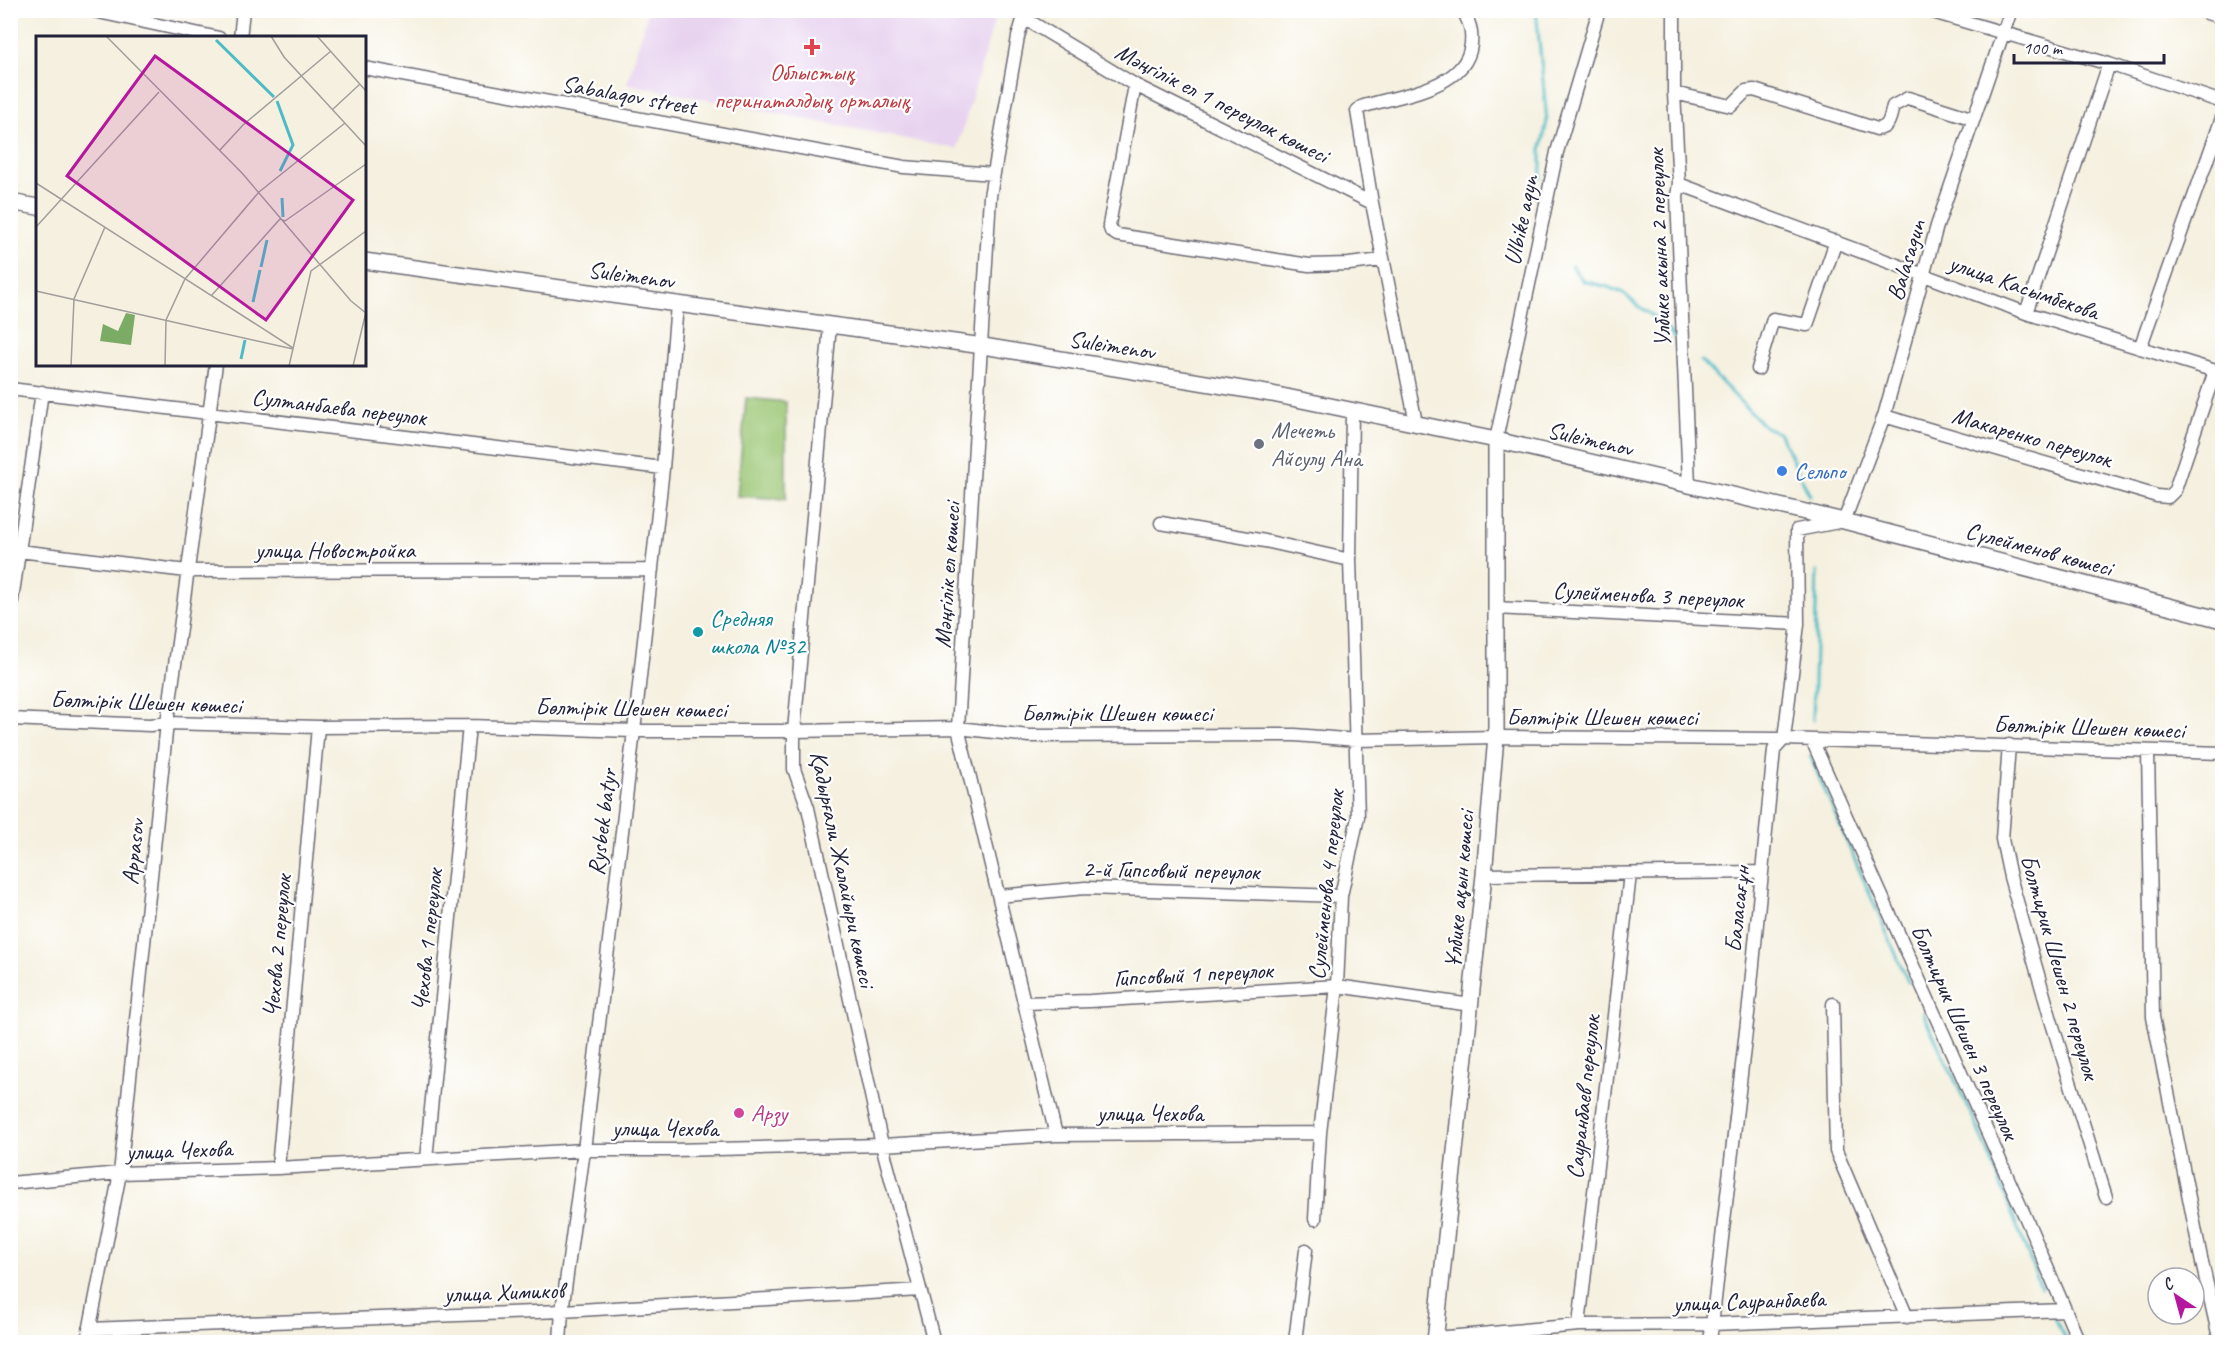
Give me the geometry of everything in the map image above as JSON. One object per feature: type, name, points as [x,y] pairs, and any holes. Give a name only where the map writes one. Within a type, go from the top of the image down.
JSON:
[{"type":"main road","points":[[10,202],[36,207]]},
{"type":"main road","name":"Suleimenov","points":[[366,261],[983,346],[1261,392],[1496,440],[1844,521]]},
{"type":"main road","name":"Ұлбике ақын көшесі","points":[[1436,1340],[1496,737],[1496,440]]},
{"type":"main road","name":"Сүлейменов көшесі","points":[[1844,521],[2223,620]]},
{"type":"street","points":[[89,10],[210,36]]},
{"type":"street","points":[[240,36],[243,10]]},
{"type":"street","name":"Мәңгілік ел 1 переулок көшесі","points":[[1416,423],[1382,260],[1357,111],[1361,107],[1427,89],[1450,79],[1469,56],[1472,32],[1463,10]]},
{"type":"street","name":"Ulbike aqyn","points":[[1496,440],[1557,152],[1599,10]]},
{"type":"street","name":"Улбике акына 2 переулок","points":[[1674,10],[1674,93],[1679,184],[1677,196],[1689,485]]},
{"type":"street","points":[[1926,10],[2109,64],[2223,102]]},
{"type":"street","name":"Balasagun","points":[[1844,521],[1884,416],[1923,274],[2011,10]]},
{"type":"street","points":[[2198,10],[2223,18]]},
{"type":"street","name":"Мәңгілік ел 1 переулок көшесі","points":[[1025,14],[1135,85],[1372,203]]},
{"type":"street","name":"Мәңгілік ел көшесі","points":[[1025,14],[1018,37],[993,174],[958,728],[1056,1135]]},
{"type":"street","points":[[2026,313],[2109,64]]},
{"type":"street","name":"Sabalaqov street","points":[[366,68],[904,167],[993,174]]},
{"type":"street","points":[[1135,85],[1109,225],[1117,235],[1309,265],[1382,260]]},
{"type":"street","points":[[1674,93],[1731,106],[1746,92],[1754,90],[1877,129],[1888,124],[1893,106],[1908,98],[1974,119]]},
{"type":"street","points":[[2140,348],[2223,118]]},
{"type":"street","name":"улица Касымбекова","points":[[1679,184],[2026,313],[2219,372]]},
{"type":"street","points":[[1758,369],[1773,319],[1807,325],[1836,241]]},
{"type":"street","name":"Rysbek batyr","points":[[560,1342],[634,731],[663,468],[677,305]]},
{"type":"street","name":"Қадырғали Жалайыри көшесі","points":[[830,325],[794,731],[794,769],[808,808],[882,1145],[934,1342]]},
{"type":"street","name":"Appasov","points":[[87,1342],[120,1173],[167,723],[216,366]]},
{"type":"street","name":"Макаренко переулок","points":[[1884,416],[2157,496],[2168,497],[2175,490],[2219,372]]},
{"type":"street","name":"Султанбаева переулок","points":[[10,389],[663,468]]},
{"type":"street","points":[[10,614],[20,551],[16,530],[42,392]]},
{"type":"street","name":"Сулейменова 4 переулок","points":[[1315,1219],[1320,1133],[1337,986],[1341,896],[1358,818],[1350,560],[1352,411]]},
{"type":"street","name":"Баласағұн","points":[[1710,1342],[1749,1005],[1774,750],[1784,739],[1798,624],[1797,530],[1844,521]]},
{"type":"street","points":[[1161,523],[1265,541],[1350,560]]},
{"type":"street","name":"улица Новостройка","points":[[20,551],[187,571],[652,570]]},
{"type":"street","name":"Сулейменова 3 переулок","points":[[1496,608],[1798,624]]},
{"type":"street","name":"Бөлтірік Шешен көшесі","points":[[10,719],[150,725],[167,723],[318,727],[469,726],[634,731],[958,728],[1029,736],[1295,735],[1357,740],[1496,737],[1784,739],[2223,753]]},
{"type":"street","name":"Чехова 1 переулок","points":[[426,1159],[469,726]]},
{"type":"street","name":"Чехова 2 переулок","points":[[278,1168],[318,727]]},
{"type":"street","name":"Болтирик Шешен 3 переулок","points":[[1812,740],[2079,1342]]},
{"type":"street","name":"Болтирик Шешен 2 переулок","points":[[2008,745],[2002,839],[2010,877],[2051,1020],[2106,1197]]},
{"type":"street","points":[[2148,751],[2153,1017],[2220,1342]]},
{"type":"street","points":[[1484,875],[1762,872]]},
{"type":"street","name":"Сауранбаев переулок","points":[[1579,1325],[1630,874]]},
{"type":"street","name":"2-й Гипсовый переулок","points":[[999,896],[1085,888],[1341,896]]},
{"type":"street","name":"Гипсовый 1 переулок","points":[[1024,1003],[1134,999],[1337,986],[1471,1005]]},
{"type":"street","points":[[1833,1004],[1836,1151],[1907,1317]]},
{"type":"street","name":"улица Чехова","points":[[10,1183],[120,1173],[278,1168],[584,1150],[882,1145],[1056,1135],[1320,1133]]},
{"type":"street","points":[[1295,1342],[1306,1250]]},
{"type":"street","name":"улица Химиков","points":[[89,1329],[562,1311],[920,1290]]},
{"type":"street","name":"улица Сауранбаева","points":[[1436,1340],[1579,1325],[1712,1324],[2064,1310]]},
{"type":"shaded area","name":"Облыстық перинаталдық орталық","points":[[648,10],[997,11],[957,149],[627,84]]},
{"type":"green space","points":[[746,398],[786,402],[786,499],[737,496]]},
{"type":"waterway","points":[[1536,10],[1547,121],[1541,150],[1541,178]]},
{"type":"waterway","points":[[1572,266],[1583,281],[1623,293],[1658,319],[1675,338]]},
{"type":"waterway","points":[[1701,361],[1764,426],[1780,434],[1810,496]]},
{"type":"waterway","points":[[1813,720],[1817,572]]},
{"type":"waterway","points":[[1810,756],[1908,982]]},
{"type":"waterway","points":[[1923,1013],[1983,1139],[2041,1288]]},
{"type":"waterway","points":[[2053,1316],[2067,1342]]},
{"type":"place","name":"Облыстық перинаталдық орталық","points":[[812,47]]},
{"type":"place","name":"Мечеть Айсулу Ана","points":[[1259,444]]},
{"type":"place","name":"Сельпо","points":[[1782,471]]},
{"type":"place","name":"Средняя школа №32","points":[[698,632]]},
{"type":"place","name":"Арзу","points":[[739,1113]]}]
